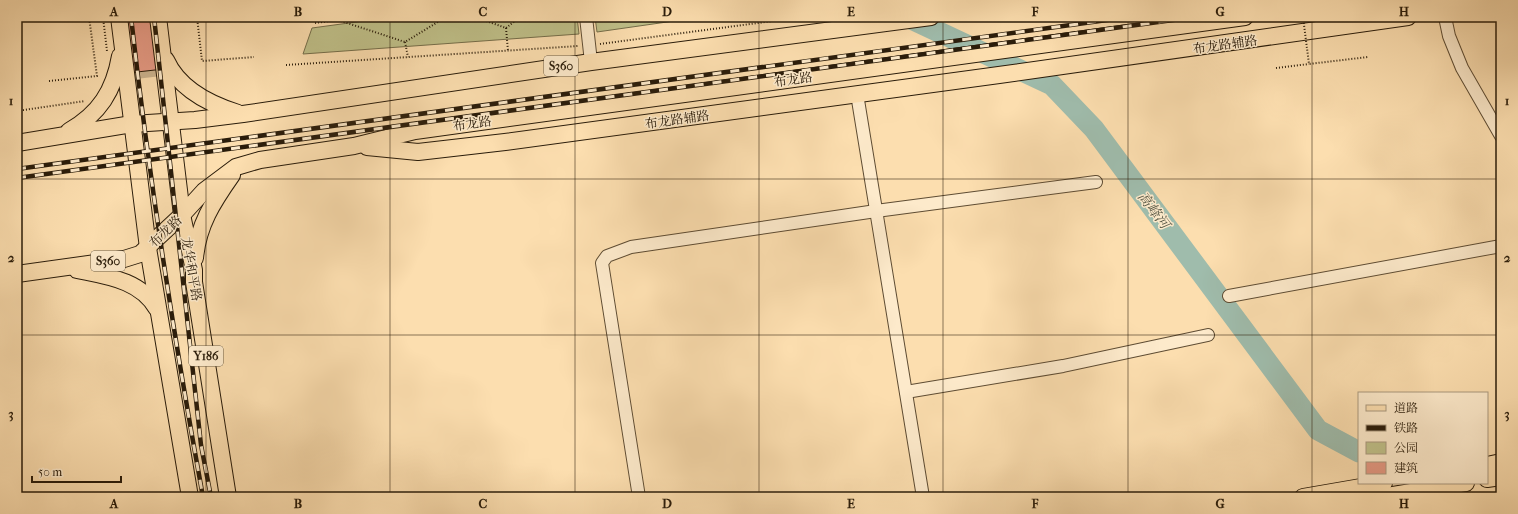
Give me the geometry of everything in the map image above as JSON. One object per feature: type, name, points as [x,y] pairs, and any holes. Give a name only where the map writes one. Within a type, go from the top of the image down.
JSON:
[{"type":"main road","points":[[119,17],[148,248],[190,497]]},
{"type":"main road","name":"龙华和平路","points":[[158,17],[182,215],[194,270],[194,282],[228,497]]},
{"type":"main road","name":"S360","points":[[17,143],[63,134],[132,124],[243,114],[591,62],[931,17]]},
{"type":"main road","name":"布龙路","points":[[17,274],[124,259],[140,254],[182,215],[209,187],[236,168],[260,160],[354,146],[415,131],[1245,17]]},
{"type":"main road","name":"布龙路辅路","points":[[354,146],[418,152],[505,142],[999,75],[1408,17]]},
{"type":"main road","points":[[63,134],[82,123],[105,99],[113,83],[119,63],[122,41]]},
{"type":"main road","points":[[162,52],[170,68],[180,82],[206,100],[243,114]]},
{"type":"main road","points":[[194,270],[197,240],[209,210],[236,168]]},
{"type":"main road","points":[[66,267],[109,276],[132,285],[145,293],[153,301],[159,312]]},
{"type":"main road","points":[[1488,465],[1501,462]]},
{"type":"main road","points":[[1488,479],[1501,477]]},
{"type":"main road","points":[[1303,497],[1378,484]]},
{"type":"main road","points":[[1381,497],[1460,484]]},
{"type":"street","points":[[586,17],[591,62]]},
{"type":"street","points":[[1445,17],[1449,36],[1462,68],[1501,136]]},
{"type":"street","points":[[858,94],[922,497]]},
{"type":"street","points":[[639,497],[602,263],[607,256],[631,247],[876,211],[1096,182]]},
{"type":"street","points":[[1230,296],[1501,246]]},
{"type":"street","points":[[906,392],[1063,366],[1208,335]]},
{"type":"path","points":[[49,81],[97,76],[89,17]]},
{"type":"path","points":[[196,17],[202,61],[254,57]]},
{"type":"path","points":[[314,23],[359,17]]},
{"type":"path","points":[[338,20],[405,42],[446,17]]},
{"type":"path","points":[[475,17],[506,28]]},
{"type":"path","points":[[506,28],[520,17]]},
{"type":"path","points":[[596,44],[803,17]]},
{"type":"path","points":[[1303,17],[1309,64]]},
{"type":"path","points":[[506,28],[508,51]]},
{"type":"path","points":[[405,42],[408,57]]},
{"type":"path","points":[[286,65],[582,46]]},
{"type":"path","points":[[1276,68],[1368,56]]},
{"type":"path","points":[[17,111],[92,100]]},
{"type":"green space","points":[[393,17],[577,17],[579,34],[303,54],[312,28]]},
{"type":"green space","points":[[595,17],[702,17],[597,32]]},
{"type":"building","points":[[122,17],[158,17],[164,69],[128,73]]},
{"type":"waterway","name":"高峰河","points":[[907,17],[1052,85],[1094,129],[1318,430],[1358,451]]},
{"type":"waterway","name":"高峰河","points":[[1420,484],[1445,497]]},
{"type":"railway","points":[[131,17],[163,258],[203,497]]},
{"type":"railway","points":[[154,17],[201,445],[211,497]]},
{"type":"railway","points":[[17,169],[1129,17]]},
{"type":"railway","points":[[17,178],[1195,17]]}]
